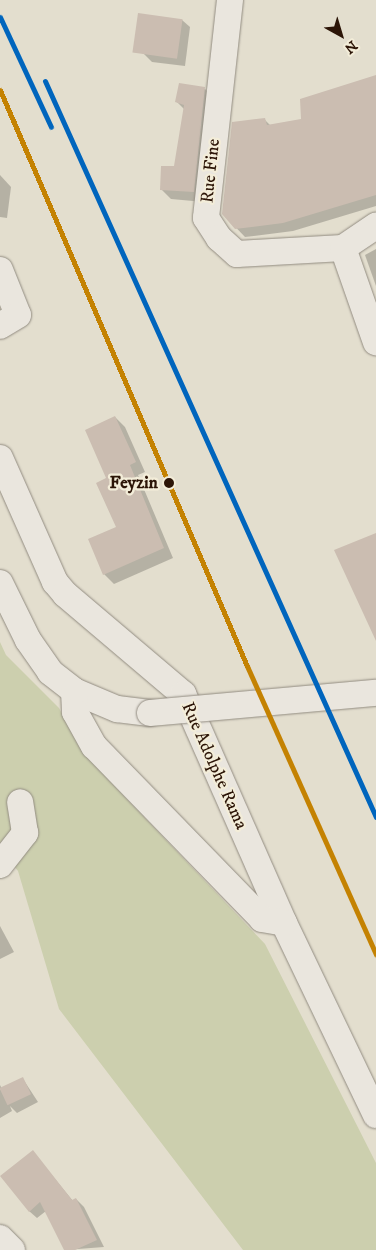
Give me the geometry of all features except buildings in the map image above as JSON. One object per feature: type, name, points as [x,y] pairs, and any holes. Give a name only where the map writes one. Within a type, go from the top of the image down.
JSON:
[{"type":"street","name":"Rue Fine","points":[[230,0],[206,218],[219,238],[237,254],[343,248]]},
{"type":"street","points":[[376,226],[343,248],[376,342]]},
{"type":"street","points":[[0,270],[18,315],[0,326]]},
{"type":"street","name":"Rue Adolphe Rama","points":[[0,458],[55,582],[66,594],[183,694],[284,923],[376,1115]]},
{"type":"street","points":[[0,583],[28,640],[50,672],[74,691],[116,709],[150,713],[376,693]]},
{"type":"street","points":[[74,691],[75,712],[94,746],[262,919],[284,923]]},
{"type":"street","points":[[0,865],[25,833],[20,802]]},
{"type":"street","points":[[0,1238],[12,1250]]},
{"type":"green space","points":[[0,642],[6,655],[59,708],[83,753],[265,944],[376,1163],[376,1250],[243,1250],[59,1009],[18,871],[0,849]]},
{"type":"transit line","points":[[0,17],[51,127]]},
{"type":"transit line","points":[[45,81],[376,817]]},
{"type":"transit line","points":[[0,90],[247,666],[376,955]]},
{"type":"place","name":"Feyzin","points":[[169,483]]}]
